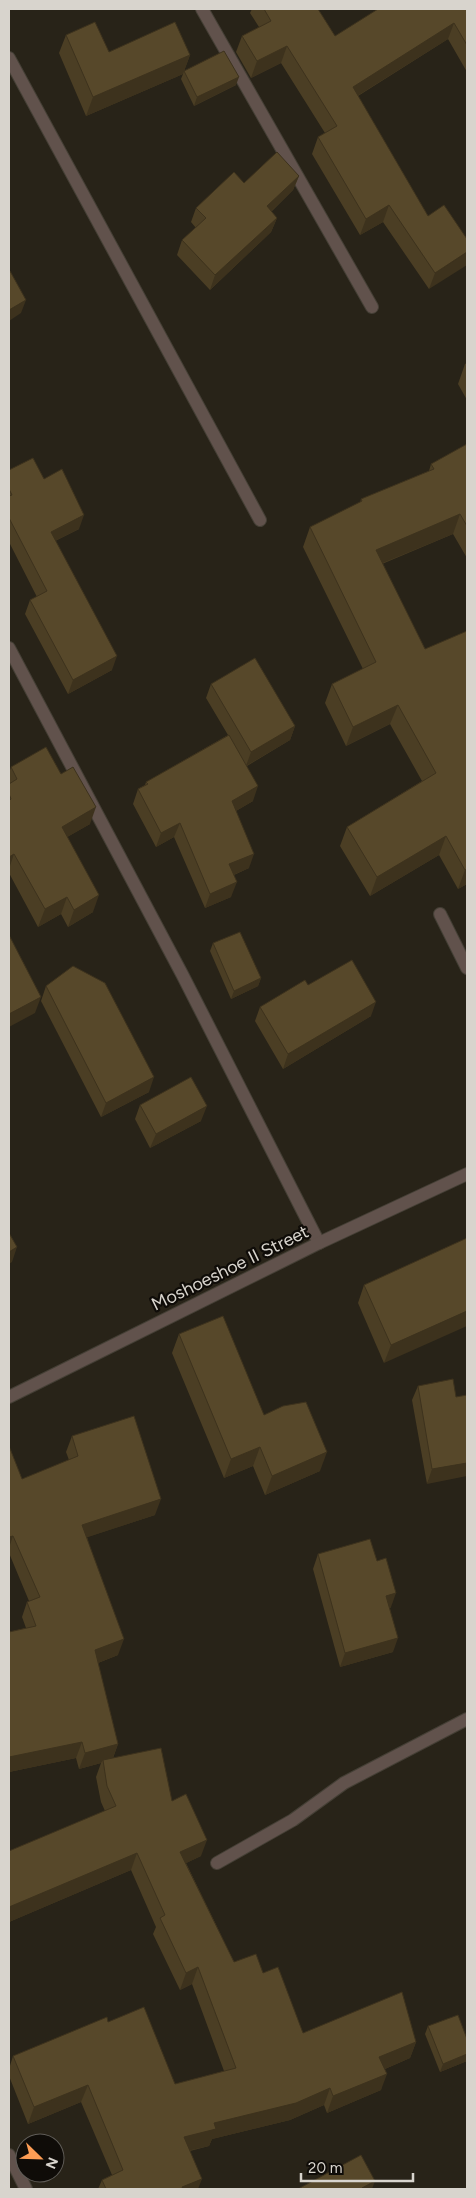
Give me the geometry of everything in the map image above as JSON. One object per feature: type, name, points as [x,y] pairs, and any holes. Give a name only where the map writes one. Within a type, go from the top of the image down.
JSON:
[{"type":"street","points":[[202,9],[372,307]]},
{"type":"street","points":[[9,58],[260,520]]},
{"type":"street","points":[[9,648],[183,976],[320,1243]]},
{"type":"street","points":[[440,914],[467,968]]},
{"type":"street","name":"Moshoeshoe II Street","points":[[10,1392],[467,1174]]},
{"type":"street","points":[[217,1863],[293,1820],[344,1784],[467,1719]]},
{"type":"street","points":[[9,2155],[26,2189]]},
{"type":"building","points":[[264,9],[318,9],[335,36],[378,9],[467,9],[467,45],[454,23],[353,87],[428,216],[444,205],[467,239],[467,252],[435,273],[389,205],[366,219],[318,137],[337,126],[287,46],[257,61],[242,36],[271,21]]},
{"type":"building","points":[[95,22],[109,52],[175,22],[190,55],[93,97],[66,35]]},
{"type":"building","points":[[224,51],[239,77],[197,97],[184,71]]},
{"type":"building","points":[[277,152],[299,176],[267,206],[277,218],[215,275],[182,240],[206,218],[196,208],[234,172],[244,183]]},
{"type":"building","points":[[9,272],[26,300],[9,310]]},
{"type":"building","points":[[467,444],[467,526],[460,514],[376,550],[425,649],[467,631],[467,869],[465,870],[446,836],[377,877],[347,827],[436,773],[398,705],[353,727],[332,684],[376,662],[310,527],[362,501],[361,499],[434,469],[431,464]]},
{"type":"building","points":[[33,458],[44,479],[62,469],[84,515],[51,532],[117,656],[73,680],[30,600],[47,591],[9,518],[9,496],[12,495],[9,489],[9,470]]},
{"type":"building","points":[[255,658],[295,726],[251,752],[211,684]]},
{"type":"building","points":[[229,735],[258,786],[232,801],[254,854],[229,864],[237,882],[210,894],[180,823],[161,833],[138,789],[148,784],[146,782]]},
{"type":"building","points":[[46,747],[61,774],[73,767],[96,807],[62,827],[99,895],[74,910],[67,897],[45,909],[14,854],[9,857],[9,801],[11,799],[9,784],[17,779],[11,767]]},
{"type":"building","points":[[240,932],[261,978],[234,991],[213,943]]},
{"type":"building","points":[[9,935],[41,997],[9,1014]]},
{"type":"building","points":[[352,960],[376,1002],[288,1054],[260,1007],[305,980],[308,985]]},
{"type":"building","points":[[73,966],[105,983],[154,1077],[106,1103],[46,986]]},
{"type":"building","points":[[191,1077],[207,1106],[156,1134],[140,1105]]},
{"type":"building","points":[[9,1233],[17,1247],[9,1252]]},
{"type":"building","points":[[467,1238],[467,1311],[391,1345],[364,1285]]},
{"type":"building","points":[[223,1316],[264,1415],[283,1406],[306,1402],[327,1452],[272,1476],[260,1447],[231,1459],[179,1334]]},
{"type":"building","points":[[453,1379],[456,1397],[467,1395],[467,1463],[432,1469],[418,1386]]},
{"type":"building","points":[[134,1416],[161,1499],[82,1525],[124,1639],[95,1650],[118,1744],[85,1753],[82,1742],[9,1757],[9,1632],[36,1626],[27,1602],[40,1597],[13,1536],[9,1537],[9,1446],[22,1479],[78,1456],[72,1436]]},
{"type":"building","points":[[370,1539],[377,1561],[386,1558],[396,1593],[386,1596],[398,1638],[345,1653],[318,1554]]},
{"type":"building","points":[[161,1748],[172,1801],[186,1794],[207,1840],[180,1852],[234,1962],[256,1954],[263,1973],[278,1967],[303,2033],[402,1992],[416,2042],[379,2057],[387,2074],[333,2096],[330,2088],[296,2103],[214,2123],[216,2129],[184,2137],[202,2179],[182,2187],[183,2189],[106,2189],[102,2180],[123,2170],[88,2085],[34,2107],[13,2056],[107,2017],[108,2022],[144,2007],[175,2084],[236,2068],[198,1967],[186,1973],[160,1918],[165,1915],[137,1853],[9,1907],[9,1851],[116,1806],[107,1786],[103,1760]]},
{"type":"building","points":[[458,2015],[467,2039],[467,2054],[443,2064],[428,2026]]},
{"type":"building","points":[[361,2155],[375,2181],[363,2189],[298,2189]]}]
